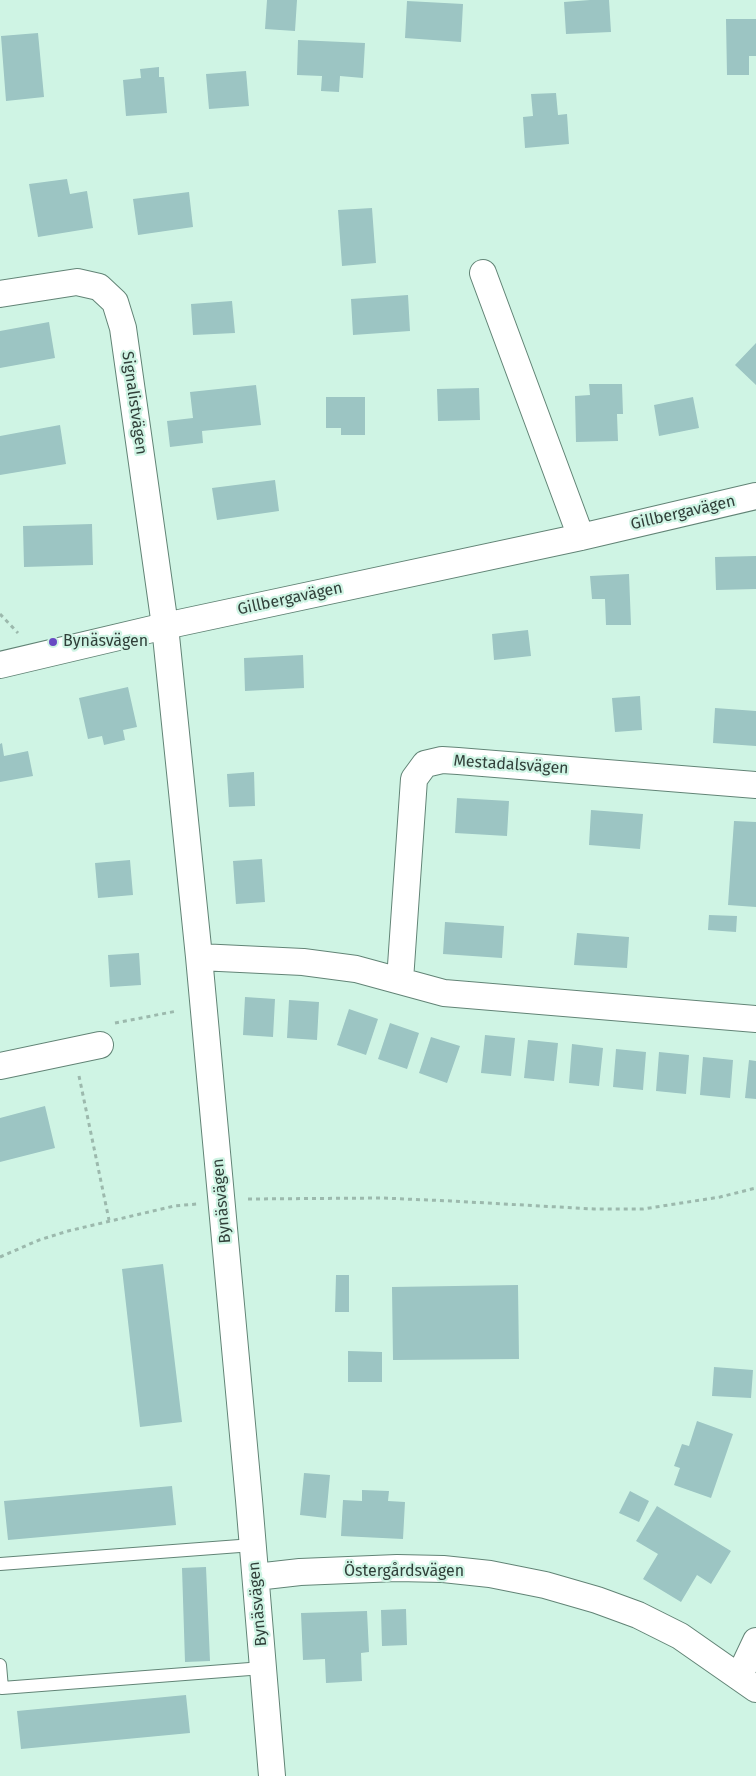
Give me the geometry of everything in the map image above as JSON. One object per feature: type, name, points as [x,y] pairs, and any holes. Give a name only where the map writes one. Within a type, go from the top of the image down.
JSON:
[{"type":"street","points":[[483,274],[580,537]]},
{"type":"street","name":"Signalistvägen","points":[[0,294],[77,282],[99,288],[115,302],[123,328],[165,626]]},
{"type":"street","name":"Gillbergavägen","points":[[0,665],[165,626],[580,537],[756,496]]},
{"type":"street","name":"Bynäsvägen","points":[[165,626],[222,1201],[272,1776]]},
{"type":"street","name":"Mestadalsvägen","points":[[400,980],[414,778],[426,764],[442,760],[458,760],[756,785]]},
{"type":"street","points":[[199,957],[303,962],[356,969],[444,993],[756,1019]]},
{"type":"street","points":[[0,1066],[100,1045]]},
{"type":"street","name":"Östergårdsvägen","points":[[256,1577],[300,1572],[398,1568],[443,1569],[490,1574],[545,1585],[597,1600],[638,1615],[680,1636],[748,1683],[756,1641]]},
{"type":"lane","points":[[0,1564],[253,1545]]},
{"type":"lane","points":[[0,1665],[2,1688],[263,1668]]},
{"type":"path","points":[[100,1045],[99,1031],[108,1024],[172,1011],[204,1008]]},
{"type":"path","points":[[73,1051],[110,1220]]},
{"type":"path","points":[[0,1257],[68,1230],[174,1206],[222,1201],[382,1198],[594,1210],[643,1209],[720,1197],[756,1188]]},
{"type":"building","points":[[267,0],[297,0],[295,31],[265,29]]},
{"type":"building","points":[[609,0],[611,32],[566,34],[564,2]]},
{"type":"building","points":[[407,1],[463,4],[461,42],[405,38]]},
{"type":"building","points":[[726,19],[756,19],[756,56],[749,56],[749,75],[727,75]]},
{"type":"building","points":[[38,33],[44,97],[6,101],[1,36]]},
{"type":"building","points":[[298,40],[365,43],[363,78],[340,76],[339,92],[321,91],[322,76],[297,75]]},
{"type":"building","points":[[159,67],[159,77],[164,77],[167,113],[126,116],[123,80],[141,78],[140,69]]},
{"type":"building","points":[[246,71],[249,106],[209,109],[206,74]]},
{"type":"building","points":[[556,93],[558,115],[567,114],[569,144],[525,148],[523,117],[533,116],[531,94]]},
{"type":"building","points":[[67,179],[70,194],[87,191],[93,228],[38,237],[29,184]]},
{"type":"building","points":[[189,192],[193,227],[138,235],[133,199]]},
{"type":"building","points":[[372,208],[376,263],[342,266],[338,210]]},
{"type":"building","points":[[408,295],[410,331],[353,335],[351,299]]},
{"type":"building","points":[[232,301],[235,333],[193,335],[191,304]]},
{"type":"building","points":[[49,322],[55,358],[0,368],[0,331]]},
{"type":"building","points":[[756,343],[756,385],[735,365]]},
{"type":"building","points":[[589,384],[622,384],[623,414],[617,414],[618,441],[576,442],[575,396],[590,395]]},
{"type":"building","points":[[256,385],[261,425],[202,431],[203,443],[170,447],[167,421],[193,418],[190,392]]},
{"type":"building","points":[[479,388],[480,420],[438,421],[437,389]]},
{"type":"building","points":[[326,397],[365,397],[365,435],[341,435],[341,428],[326,428]]},
{"type":"building","points":[[693,397],[699,428],[659,436],[654,405]]},
{"type":"building","points":[[60,425],[66,464],[0,475],[0,436]]},
{"type":"building","points":[[275,480],[279,511],[217,520],[212,488]]},
{"type":"building","points":[[92,524],[93,565],[24,567],[23,526]]},
{"type":"building","points":[[756,556],[756,589],[716,590],[715,557]]},
{"type":"building","points":[[629,574],[631,625],[606,625],[605,599],[592,599],[590,576]]},
{"type":"building","points":[[528,630],[531,656],[494,660],[492,634]]},
{"type":"building","points":[[303,655],[304,688],[245,691],[244,658]]},
{"type":"building","points":[[128,687],[137,727],[123,730],[125,740],[104,745],[102,736],[88,739],[79,698]]},
{"type":"building","points":[[640,696],[642,730],[615,732],[612,698]]},
{"type":"building","points":[[715,708],[756,711],[756,746],[713,743]]},
{"type":"building","points":[[2,743],[4,756],[28,751],[33,776],[0,782],[0,744]]},
{"type":"building","points":[[254,772],[255,806],[229,807],[227,774]]},
{"type":"building","points":[[457,798],[509,801],[507,836],[455,833]]},
{"type":"building","points":[[591,810],[643,814],[640,849],[589,845]]},
{"type":"building","points":[[734,821],[756,822],[756,907],[728,905]]},
{"type":"building","points":[[262,859],[265,902],[236,904],[233,861]]},
{"type":"building","points":[[130,860],[133,895],[98,898],[95,863]]},
{"type":"building","points":[[709,915],[737,916],[736,932],[708,930]]},
{"type":"building","points":[[445,922],[504,926],[502,958],[443,954]]},
{"type":"building","points":[[577,933],[629,937],[627,968],[574,965]]},
{"type":"building","points":[[139,953],[141,985],[110,987],[108,955]]},
{"type":"building","points":[[245,997],[275,999],[273,1037],[243,1035]]},
{"type":"building","points":[[289,1000],[319,1002],[317,1040],[287,1038]]},
{"type":"building","points":[[349,1009],[378,1019],[366,1055],[337,1045]]},
{"type":"building","points":[[390,1023],[419,1033],[407,1069],[378,1059]]},
{"type":"building","points":[[485,1035],[515,1038],[511,1076],[481,1073]]},
{"type":"building","points":[[431,1037],[460,1046],[447,1083],[419,1073]]},
{"type":"building","points":[[528,1040],[558,1043],[554,1081],[524,1078]]},
{"type":"building","points":[[572,1044],[603,1048],[599,1086],[569,1083]]},
{"type":"building","points":[[616,1049],[646,1052],[643,1090],[613,1087]]},
{"type":"building","points":[[659,1052],[689,1055],[686,1094],[656,1091]]},
{"type":"building","points":[[703,1057],[733,1060],[730,1098],[700,1095]]},
{"type":"building","points":[[749,1060],[756,1061],[756,1099],[745,1098]]},
{"type":"building","points":[[45,1106],[55,1148],[0,1162],[0,1118]]},
{"type":"building","points":[[163,1264],[182,1422],[140,1427],[122,1269]]},
{"type":"building","points":[[336,1275],[349,1275],[349,1312],[335,1312]]},
{"type":"building","points":[[518,1285],[519,1359],[393,1360],[392,1287]]},
{"type":"building","points":[[348,1351],[382,1352],[382,1382],[348,1382]]},
{"type":"building","points":[[714,1367],[753,1370],[751,1398],[712,1396]]},
{"type":"building","points":[[697,1421],[733,1434],[711,1498],[674,1485],[680,1468],[674,1466],[682,1444],[689,1446]]},
{"type":"building","points":[[304,1473],[330,1475],[326,1518],[300,1515]]},
{"type":"building","points":[[172,1486],[176,1525],[8,1540],[4,1501]]},
{"type":"building","points":[[362,1490],[389,1491],[388,1501],[405,1502],[403,1539],[341,1536],[343,1500],[362,1501]]},
{"type":"building","points":[[630,1491],[649,1501],[639,1522],[619,1513]]},
{"type":"building","points":[[657,1506],[731,1551],[711,1584],[697,1575],[681,1602],[643,1579],[658,1554],[636,1541]]},
{"type":"building","points":[[206,1567],[210,1661],[185,1662],[182,1568]]},
{"type":"building","points":[[406,1609],[407,1645],[382,1646],[381,1610]]},
{"type":"building","points":[[367,1611],[369,1652],[361,1653],[362,1681],[326,1683],[325,1659],[303,1660],[301,1613]]},
{"type":"building","points":[[186,1695],[190,1733],[21,1749],[17,1711]]},
{"type":"place","name":"Bynäsvägen","points":[[53,642]]}]
